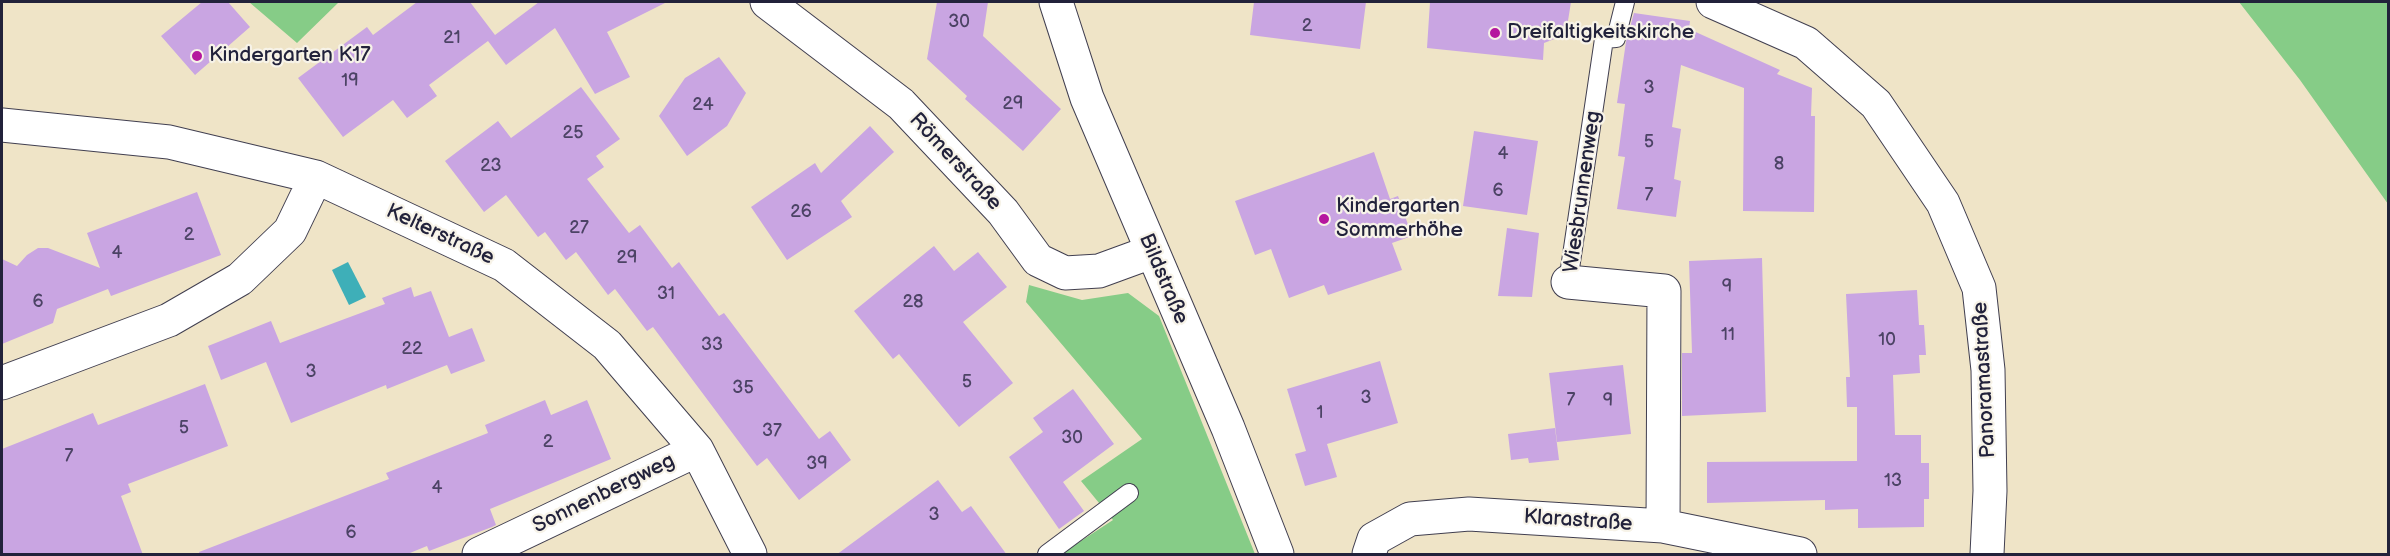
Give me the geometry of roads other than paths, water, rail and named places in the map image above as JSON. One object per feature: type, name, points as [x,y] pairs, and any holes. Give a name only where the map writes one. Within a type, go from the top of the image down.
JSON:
[{"type":"street","name":"Römerstraße","points":[[767,2],[901,104],[1003,212],[1038,260],[1065,273],[1087,272],[1099,271],[1151,252]]},
{"type":"street","name":"Bildstraße","points":[[1056,2],[1087,98],[1228,428],[1277,555]]},
{"type":"street","name":"Panoramastraße","points":[[1713,2],[1806,43],[1876,104],[1943,203],[1979,288],[1988,370],[1990,491],[1987,555]]},
{"type":"street","name":"Kelterstraße","points":[[2,125],[169,142],[316,177],[504,265],[607,345],[697,450],[750,555]]},
{"type":"street","points":[[2,383],[169,320],[240,279],[291,231],[316,177]]},
{"type":"street","name":"Wiesbrunnenweg","points":[[1568,282],[1664,291],[1663,526]]},
{"type":"street","name":"Sonnenbergweg","points":[[479,555],[697,450]]},
{"type":"street","name":"Klarastraße","points":[[1369,555],[1374,539],[1410,519],[1468,514],[1663,526],[1800,555]]},
{"type":"lane","name":"Wiesbrunnenweg","points":[[1568,282],[1604,39],[1616,38],[1625,2]]},
{"type":"lane","points":[[1047,555],[1130,493]]},
{"type":"water","points":[[348,262],[366,297],[349,305],[332,270]]},
{"type":"place","name":"Dreifaltigkeitskirche","points":[[1495,33]]},
{"type":"place","name":"Kindergarten K17","points":[[197,56]]},
{"type":"place","name":"Kindergarten Sommerhöhe","points":[[1324,219]]}]
